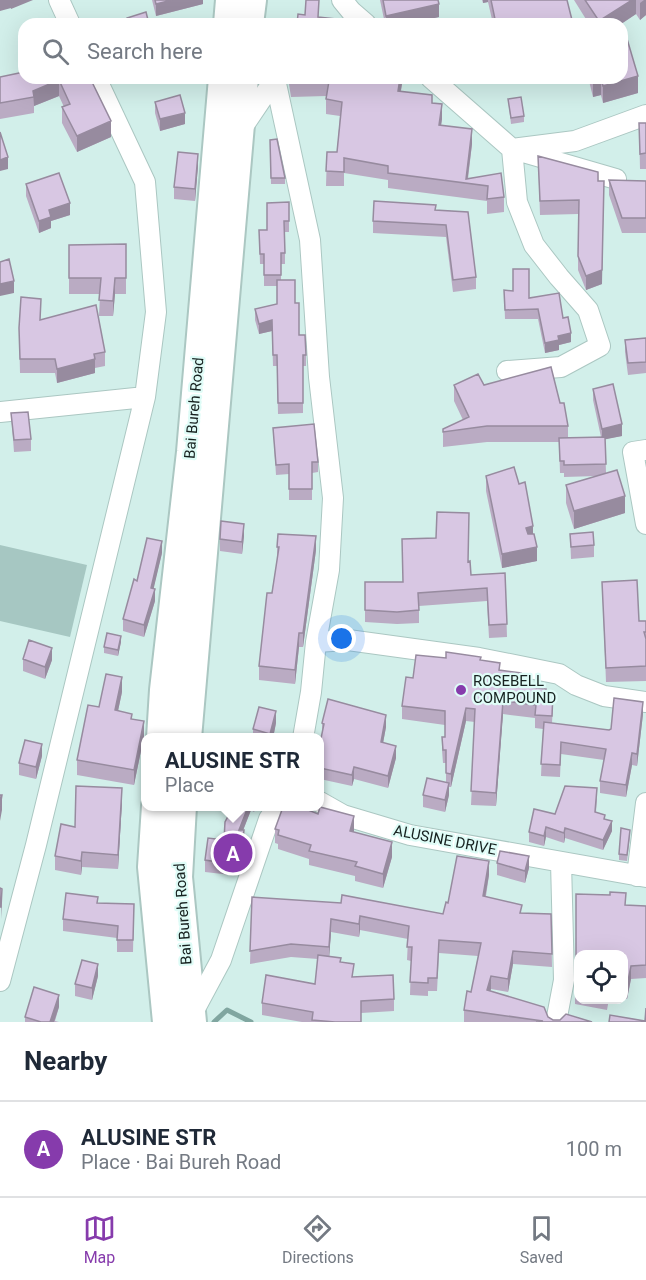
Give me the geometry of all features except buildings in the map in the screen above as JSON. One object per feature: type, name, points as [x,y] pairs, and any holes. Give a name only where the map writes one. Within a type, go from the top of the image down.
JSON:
[{"type":"highway","points":[[228,18],[230,0]]},
{"type":"highway","points":[[250,18],[252,0]]},
{"type":"highway","name":"Bai Bureh Road","points":[[161,733],[164,690],[191,452],[222,84]]},
{"type":"highway","name":"Bai Bureh Road","points":[[187,733],[243,84]]},
{"type":"highway","name":"Bai Bureh Road","points":[[156,811],[152,867],[183,1020]]},
{"type":"highway","name":"Bai Bureh Road","points":[[182,811],[178,877],[183,1020]]},
{"type":"street","points":[[59,0],[67,18]]},
{"type":"street","points":[[342,0],[359,18]]},
{"type":"street","points":[[0,981],[36,845],[145,397],[156,312],[145,182],[99,84]]},
{"type":"street","points":[[238,133],[272,84]]},
{"type":"street","points":[[276,84],[310,240],[320,377],[333,498],[329,570],[316,642],[304,733]]},
{"type":"street","points":[[438,84],[512,148],[616,179]]},
{"type":"street","points":[[512,148],[574,141],[646,116]]},
{"type":"street","points":[[507,371],[561,366],[600,346],[588,310],[559,278],[534,244],[517,202],[512,148]]},
{"type":"street","points":[[0,412],[145,397]]},
{"type":"street","points":[[646,450],[633,452],[646,524]]},
{"type":"street","points":[[316,642],[348,640],[479,658],[559,674],[576,686],[604,696],[646,702]]},
{"type":"street","name":"ALUSINE DRIVE","points":[[324,804],[343,815],[410,835],[642,877]]},
{"type":"street","points":[[642,877],[646,804]]},
{"type":"street","points":[[183,1020],[221,960],[268,819],[275,811]]},
{"type":"street","points":[[556,1022],[564,980],[561,862]]},
{"type":"shaded area","points":[[0,545],[87,565],[70,637],[0,621]]},
{"type":"waterway","points":[[214,1022],[227,1010],[251,1022]]},
{"type":"place","name":"ROSEBELL COMPOUND","points":[[461,690]]},
{"type":"place","name":"ALUSINE STR","points":[[233,853]]}]
